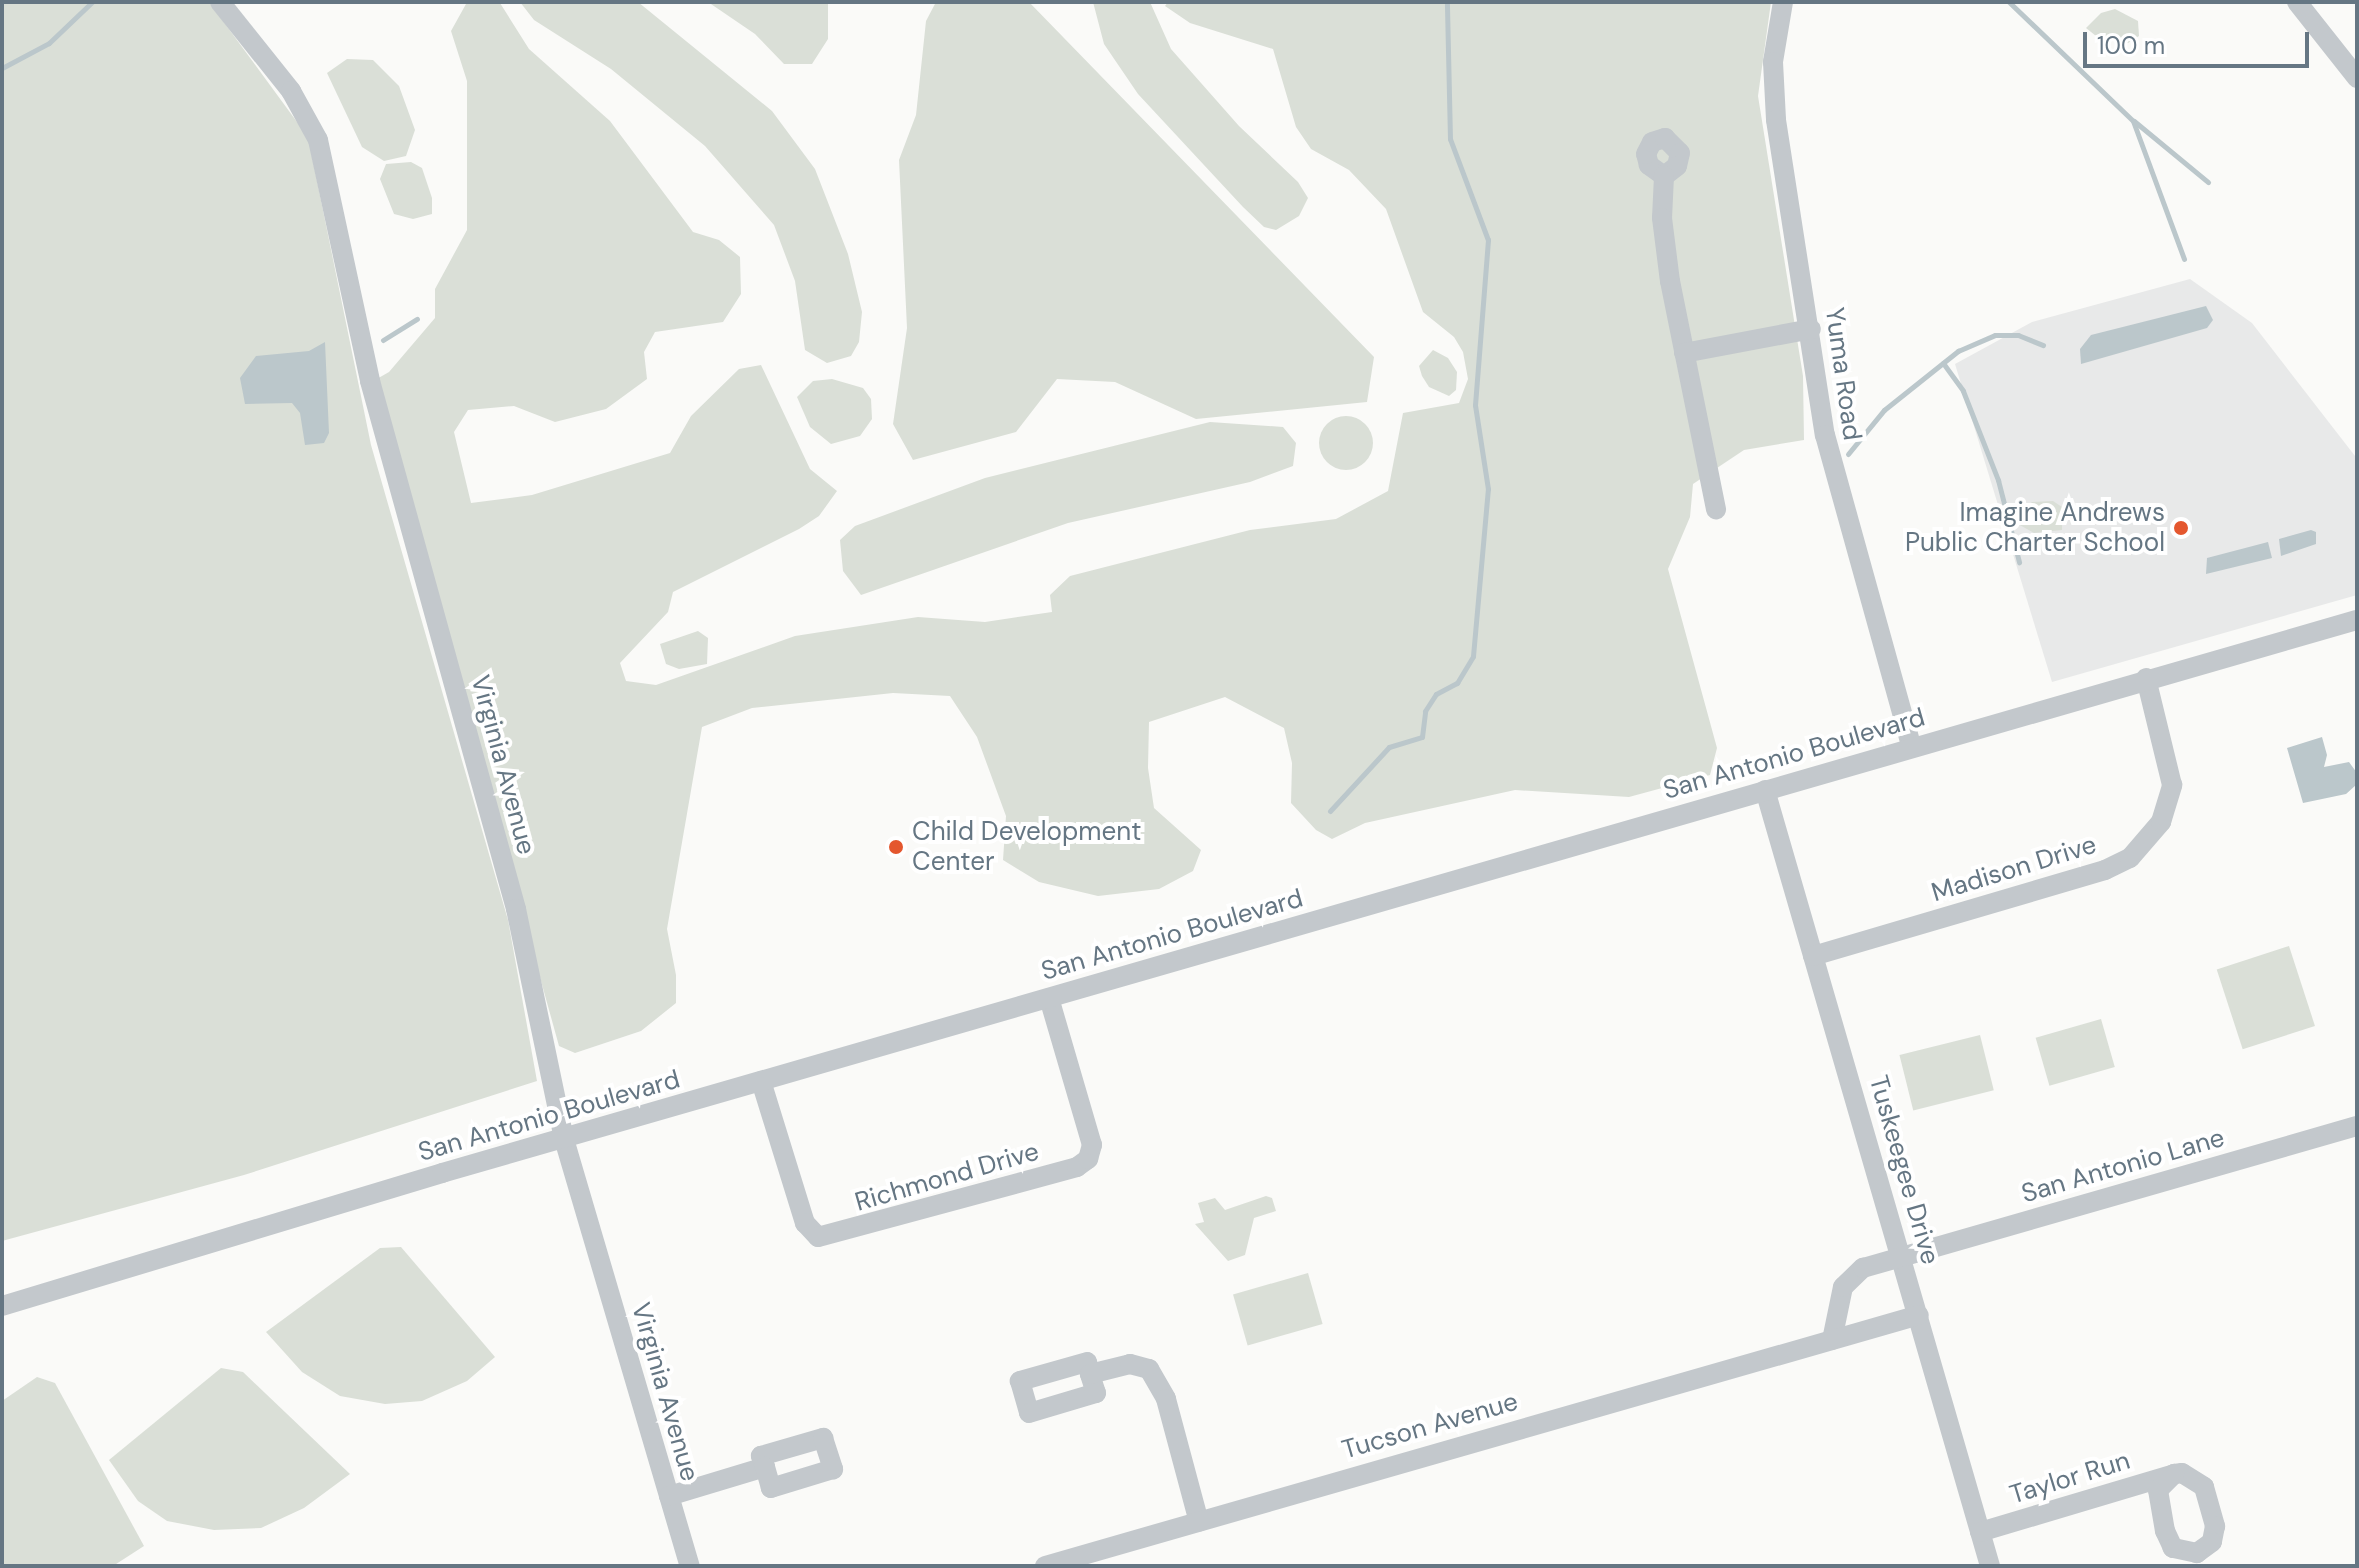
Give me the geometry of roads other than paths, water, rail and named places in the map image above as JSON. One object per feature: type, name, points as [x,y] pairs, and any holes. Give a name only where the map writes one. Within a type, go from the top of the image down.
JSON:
[{"type":"street","name":"Virginia Avenue","points":[[220,2],[291,91],[318,140],[370,381],[516,909],[564,1139],[690,1566]]},
{"type":"street","name":"Yuma Road","points":[[1783,2],[1773,62],[1776,120],[1831,464],[1911,746]]},
{"type":"street","points":[[2297,2],[2357,78]]},
{"type":"street","points":[[1664,176],[1662,218],[1684,353],[1716,509]]},
{"type":"street","points":[[1684,353],[1811,329]]},
{"type":"street","name":"San Antonio Boulevard","points":[[2,1306],[1911,746],[2146,678],[2166,677],[2357,620]]},
{"type":"street","name":"Madison Drive","points":[[1813,956],[2090,875],[2130,858],[2161,822],[2172,785],[2146,678]]},
{"type":"street","name":"Tuskeegee Drive","points":[[1765,790],[1903,1257],[1990,1566]]},
{"type":"street","name":"Richmond Drive","points":[[761,1081],[805,1223],[818,1237],[1077,1167],[1088,1159],[1092,1145],[1049,998]]},
{"type":"street","name":"San Antonio Lane","points":[[1903,1257],[2357,1126]]},
{"type":"street","points":[[1832,1340],[1849,1277],[1903,1257]]},
{"type":"street","name":"Tucson Avenue","points":[[1045,1566],[1919,1315]]},
{"type":"street","points":[[1090,1374],[1130,1364],[1155,1374],[1199,1522]]},
{"type":"street","points":[[669,1496],[765,1467]]},
{"type":"street","name":"Taylor Run","points":[[1980,1532],[2174,1474],[2196,1478],[2206,1494],[2215,1533],[2199,1560],[2173,1548],[2165,1531],[2158,1490],[2174,1474]]},
{"type":"waterway","points":[[2,68],[49,43],[92,2]]},
{"type":"waterway","points":[[1330,811],[1389,747],[1422,737],[1425,711],[1436,694],[1457,683],[1473,656],[1488,489],[1475,405],[1488,240],[1450,139],[1447,2]]},
{"type":"waterway","points":[[2009,2],[2133,121],[2184,259]]},
{"type":"waterway","points":[[2134,121],[2208,182]]},
{"type":"waterway","points":[[383,340],[417,319]]},
{"type":"waterway","points":[[1848,454],[1884,410],[1958,351],[1995,335],[2018,335],[2043,345]]},
{"type":"waterway","points":[[1943,363],[1963,391],[1998,480],[2019,562]]},
{"type":"place","name":"Imagine Andrews Public Charter School","points":[[2181,528]]},
{"type":"place","name":"Child Development Center","points":[[896,847]]}]
